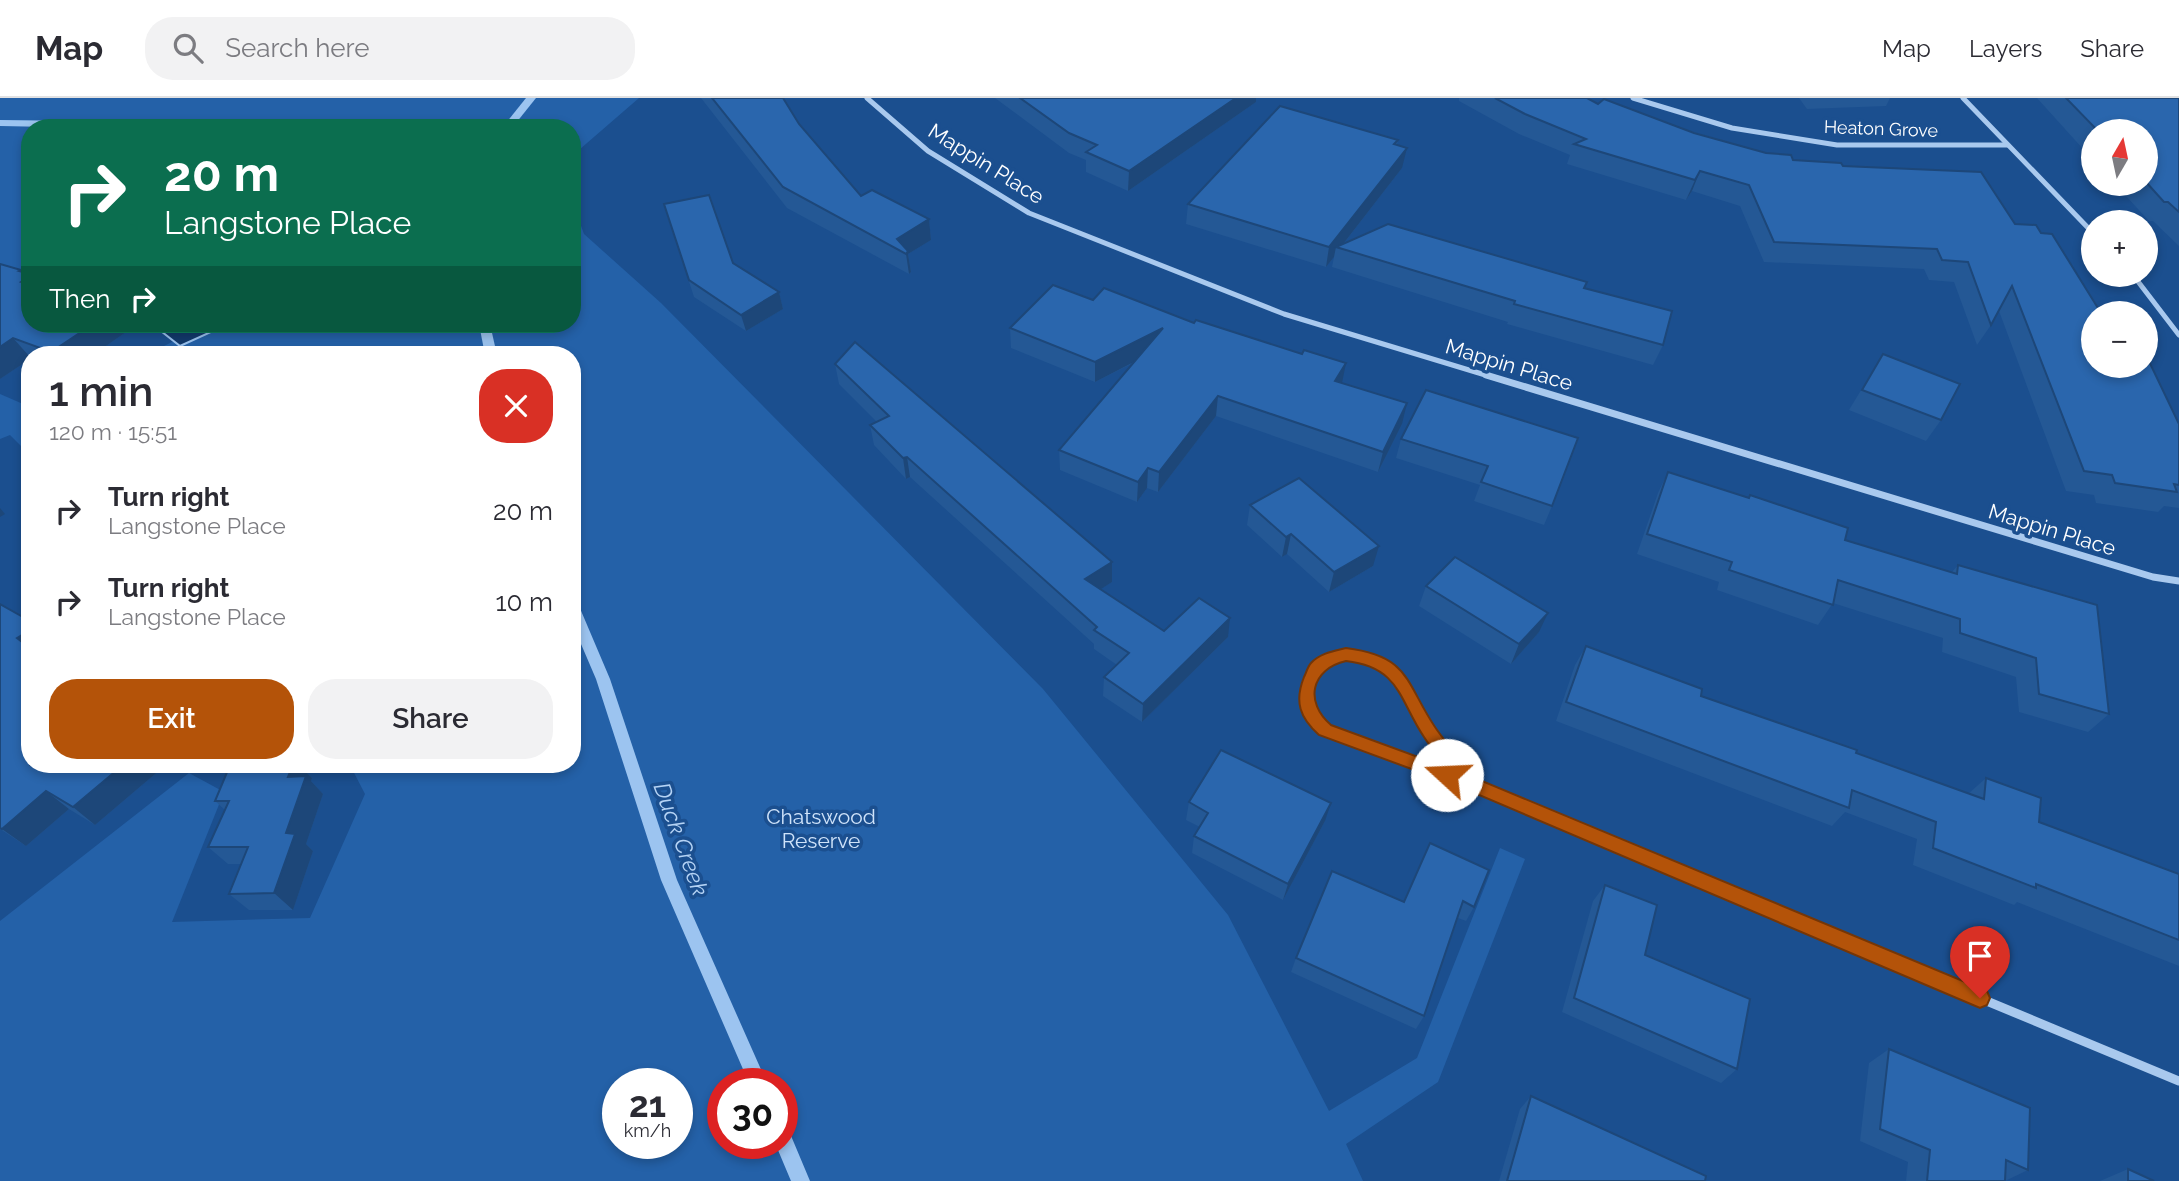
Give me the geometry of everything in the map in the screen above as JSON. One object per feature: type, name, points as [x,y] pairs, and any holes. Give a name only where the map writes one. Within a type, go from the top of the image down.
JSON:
[{"type":"street","name":"Mappin Place","points":[[867,98],[928,151],[1029,213],[1283,314],[2153,577],[2179,581]]},
{"type":"street","name":"Heaton Grove","points":[[1633,98],[1732,128],[1837,145],[2007,145]]},
{"type":"street","points":[[1963,98],[2081,221]]},
{"type":"street","points":[[2142,287],[2179,335]]},
{"type":"street","points":[[1471,784],[1429,732],[1408,690],[1396,674],[1383,664],[1364,657],[1346,655],[1329,659],[1316,668],[1306,692],[1307,707],[1313,720],[1325,730],[1471,784],[2179,1081]]},
{"type":"green space","points":[[0,98],[639,98],[581,148],[581,119],[21,119],[21,274],[0,270]]},
{"type":"green space","name":"Chatswood Reserve","points":[[581,226],[584,234],[661,303],[1043,689],[1228,915],[1329,1111],[1417,1058],[1500,848],[1525,859],[1438,1082],[1346,1144],[1363,1181],[0,1181],[0,921],[189,773],[224,792],[172,922],[310,918],[365,794],[354,773],[581,773],[581,346],[181,346],[207,333],[581,333]]},
{"type":"green space","name":"Chatswood Reserve","points":[[174,341],[181,346],[164,346]]},
{"type":"green space","points":[[0,394],[21,403],[21,446],[10,435],[0,439]]},
{"type":"shaded area","points":[[163,333],[209,333],[180,346]]},
{"type":"building","points":[[712,98],[783,98],[799,124],[861,196],[872,190],[929,219],[897,239],[908,251],[906,254],[783,187]]},
{"type":"building","points":[[1020,98],[1236,98],[1129,171],[1086,152],[1097,145],[1069,133]]},
{"type":"building","points":[[1495,98],[1587,98],[1598,104],[1604,99],[1694,133],[1766,153],[1791,155],[1793,160],[1841,163],[1843,166],[1981,172],[2015,224],[2036,225],[2041,233],[2052,234],[2081,281],[2081,287],[2085,287],[2094,301],[2081,301],[2081,378],[2157,378],[2179,424],[2179,485],[2174,484],[2177,492],[2115,483],[2112,475],[2084,471],[2012,286],[1991,325],[1968,262],[1942,260],[1937,249],[1774,242],[1749,185],[1700,171],[1695,180],[1574,144],[1586,139],[1525,114]]},
{"type":"building","points":[[2066,98],[2179,98],[2179,212],[2158,195],[2158,119],[2086,119]]},
{"type":"building","points":[[1280,106],[1398,140],[1394,144],[1407,148],[1329,247],[1188,204]]},
{"type":"building","points":[[709,195],[733,263],[779,292],[741,315],[689,280],[664,204]]},
{"type":"building","points":[[1388,224],[1587,282],[1584,288],[1672,311],[1663,345],[1514,304],[1515,301],[1336,247]]},
{"type":"building","points":[[0,264],[21,270],[21,333],[80,333],[60,346],[35,346],[13,338],[0,347]]},
{"type":"building","points":[[1053,285],[1093,300],[1104,288],[1194,323],[1196,320],[1302,354],[1304,350],[1346,363],[1335,381],[1407,403],[1383,452],[1218,396],[1159,472],[1148,468],[1138,482],[1059,450],[1163,328],[1095,362],[1010,328]]},
{"type":"building","points":[[855,342],[1112,562],[1085,579],[1164,631],[1199,598],[1230,618],[1143,704],[1104,677],[1129,653],[1094,630],[1097,627],[907,457],[903,458],[870,425],[889,416],[835,364]]},
{"type":"building","points":[[1883,354],[1960,384],[1941,420],[1862,390]]},
{"type":"building","points":[[1426,390],[1578,438],[1552,506],[1481,482],[1488,466],[1401,439]]},
{"type":"building","points":[[1668,472],[1749,498],[1750,495],[1848,528],[1845,540],[1957,574],[1958,565],[2097,605],[2109,714],[2039,694],[2036,658],[1960,633],[1960,619],[1838,580],[1833,605],[1729,570],[1732,562],[1647,534]]},
{"type":"building","points":[[1299,478],[1379,546],[1334,572],[1291,534],[1286,537],[1250,505]]},
{"type":"building","points":[[1455,557],[1548,613],[1519,644],[1426,586]]},
{"type":"building","points":[[0,604],[21,616],[21,636],[17,638],[21,641],[21,773],[113,773],[73,807],[46,791],[0,828]]},
{"type":"building","points":[[1586,646],[1702,689],[1701,696],[1857,750],[1856,753],[1984,799],[1986,778],[2041,798],[2039,822],[2179,874],[2179,940],[2036,884],[2036,888],[1933,848],[1936,822],[1852,790],[1849,808],[1566,702]]},
{"type":"building","points":[[1221,750],[1331,803],[1288,884],[1194,836],[1208,813],[1189,802]]},
{"type":"building","points":[[227,773],[290,773],[288,777],[306,776],[286,833],[295,834],[274,893],[229,894],[248,847],[208,847],[229,801],[215,801]]},
{"type":"building","points":[[1430,843],[1489,870],[1474,907],[1463,901],[1424,1016],[1296,958],[1332,871],[1404,902]]},
{"type":"building","points":[[1605,885],[1657,905],[1645,955],[1750,999],[1737,1069],[1574,998]]},
{"type":"building","points":[[1889,1049],[2030,1108],[2028,1170],[2006,1160],[2005,1181],[1927,1181],[1930,1150],[1880,1129]]},
{"type":"building","points":[[1531,1096],[1706,1176],[1705,1181],[1507,1181]]},
{"type":"building","points":[[2128,1169],[2154,1181],[2128,1181]]},
{"type":"waterway","name":"Duck Creek","points":[[514,119],[531,98]]},
{"type":"waterway","points":[[0,123],[21,123]]},
{"type":"waterway","name":"Duck Creek","points":[[486,333],[489,346]]},
{"type":"waterway","name":"Duck Creek","points":[[581,627],[603,679],[669,880],[751,1068]]},
{"type":"waterway","name":"Duck Creek","points":[[791,1159],[801,1181]]},
{"type":"route","points":[[1447,775],[1325,730],[1313,720],[1307,707],[1306,692],[1316,668],[1329,659],[1346,655],[1364,657],[1383,664],[1396,674],[1408,690],[1429,732],[1471,784],[1532,812],[1980,998]]}]
